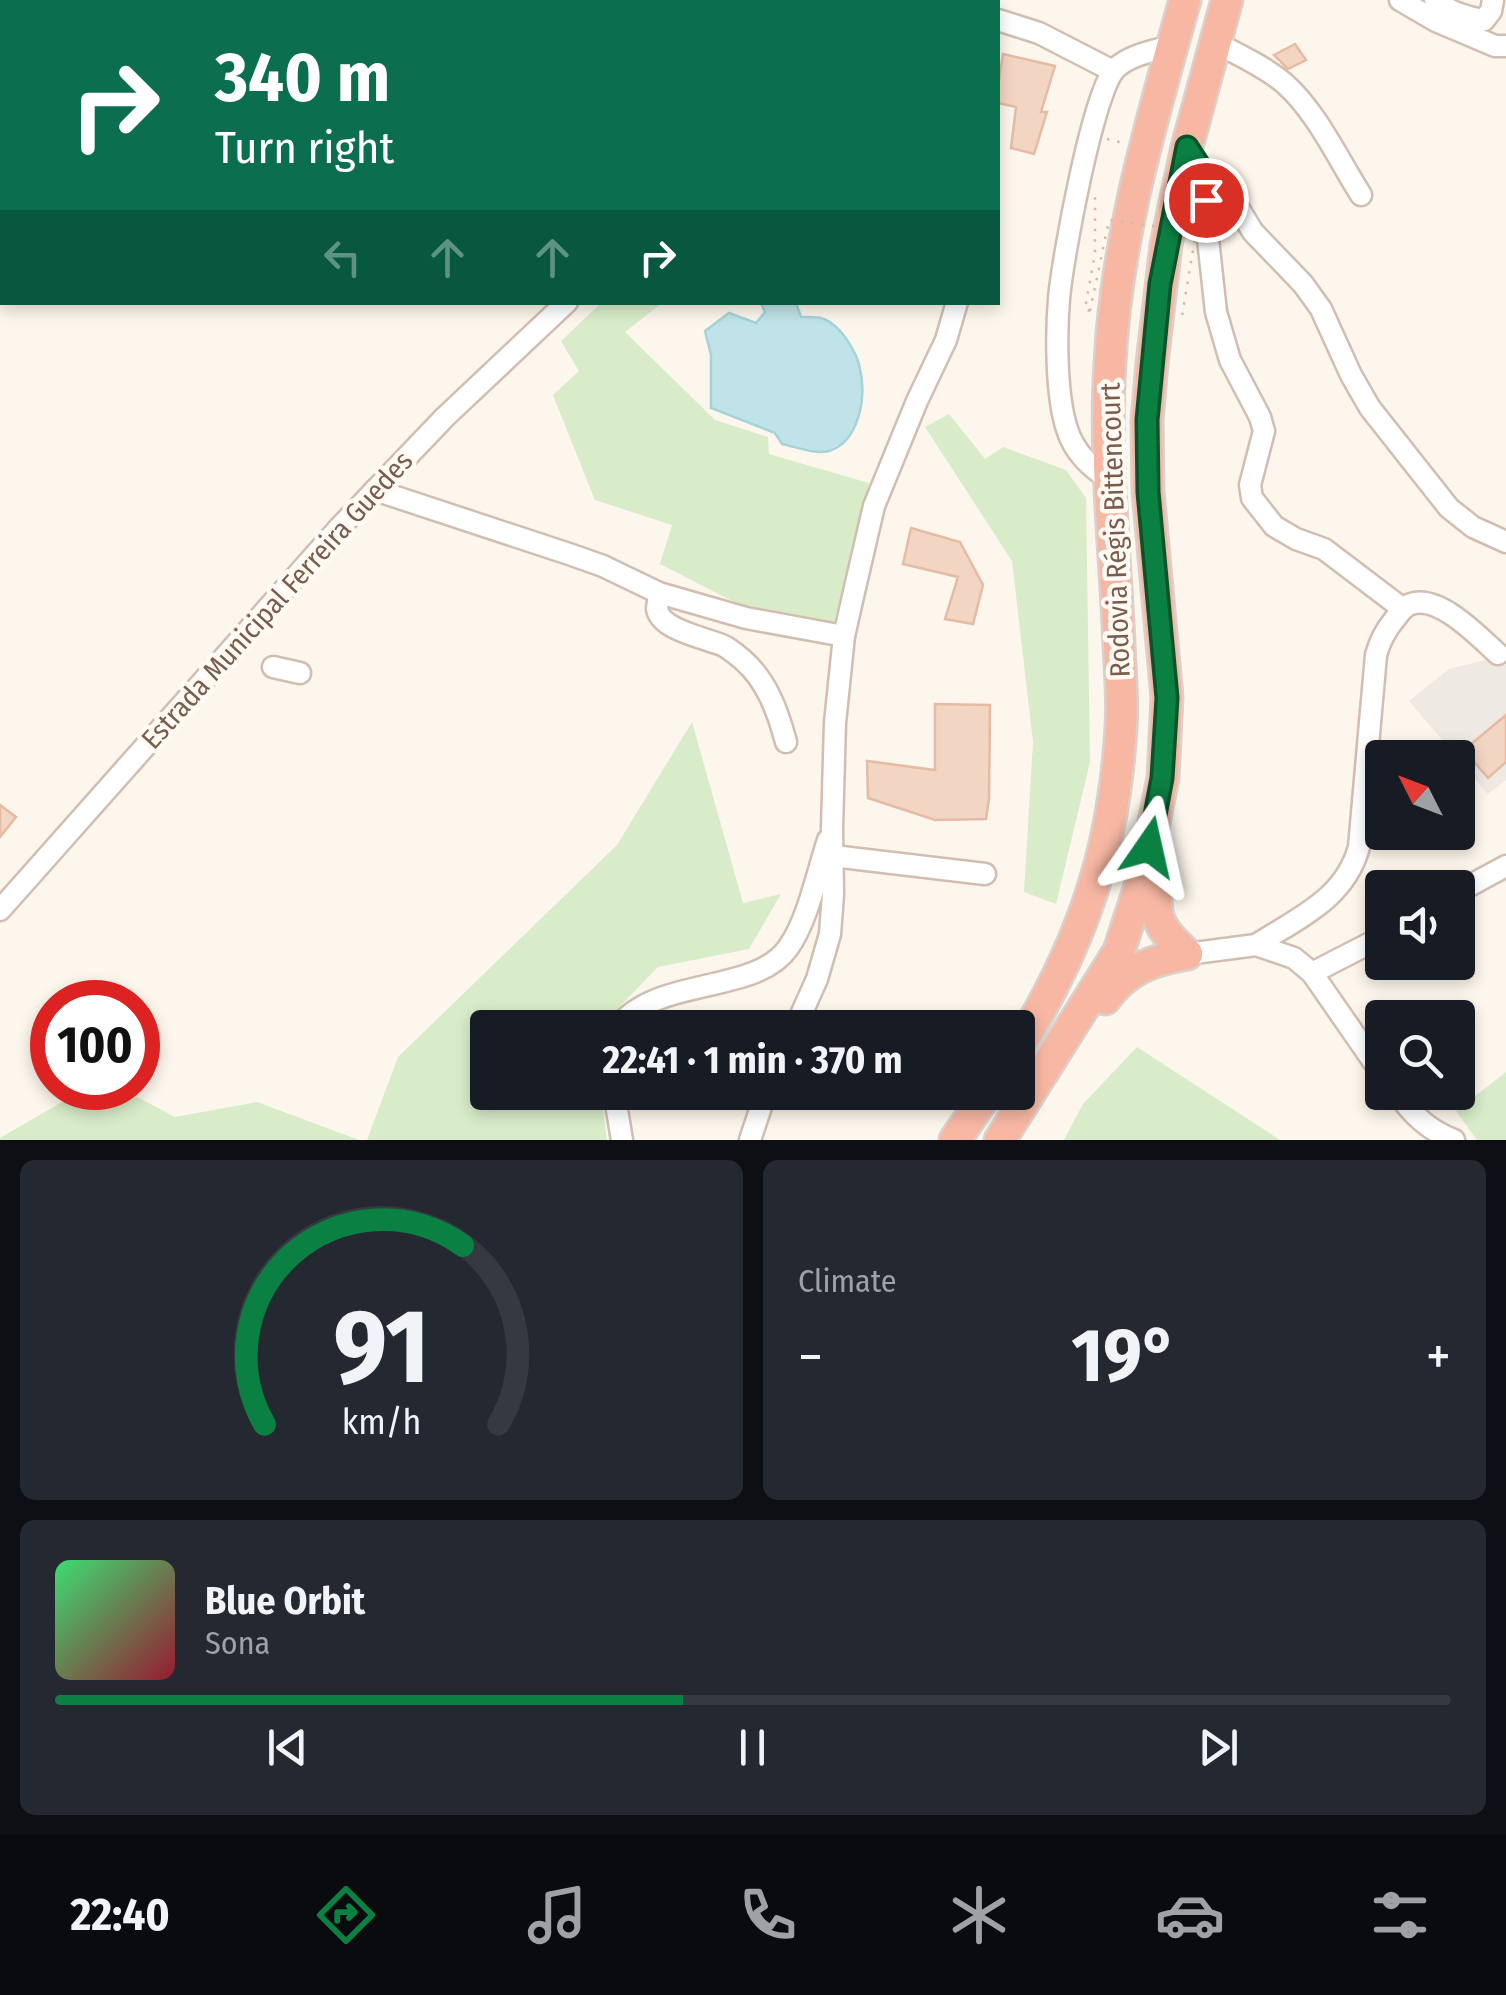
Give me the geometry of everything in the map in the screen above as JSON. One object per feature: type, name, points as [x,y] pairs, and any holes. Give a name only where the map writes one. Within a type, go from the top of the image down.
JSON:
[{"type":"highway","name":"Rodovia Régis Bittencourt","points":[[1035,1018],[1086,912],[1099,872],[1116,782],[1122,723],[1107,438],[1109,366],[1118,278],[1144,152],[1185,0]]},
{"type":"highway","name":"Rodovia Régis Bittencourt","points":[[1003,1140],[1119,952],[1144,877],[1161,788],[1167,698],[1148,492],[1147,420],[1160,284],[1187,147],[1227,0]]},
{"type":"highway","points":[[1161,788],[1155,910],[1168,937],[1187,954]]},
{"type":"highway","points":[[1003,1140],[1031,1114],[1110,992],[1140,967],[1187,954]]},
{"type":"highway","points":[[955,1140],[976,1110]]},
{"type":"street","points":[[1400,0],[1436,21],[1495,46],[1506,46]]},
{"type":"street","points":[[1435,0],[1472,19],[1484,20],[1493,0]]},
{"type":"street","points":[[1000,21],[1039,33],[1112,71]]},
{"type":"street","points":[[1215,42],[1285,84],[1313,118],[1361,196]]},
{"type":"street","points":[[1110,480],[1079,454],[1067,430],[1062,407],[1058,300],[1078,190],[1098,107],[1112,71],[1128,60],[1172,46]]},
{"type":"street","points":[[1187,147],[1207,178],[1239,209],[1253,232],[1304,284],[1370,408],[1448,508],[1473,527],[1506,542]]},
{"type":"street","points":[[1207,178],[1206,222],[1216,312],[1230,360],[1264,431],[1250,485],[1252,498],[1274,526],[1324,549],[1403,609]]},
{"type":"street","name":"Estrada Municipal Ferreira Guedes","points":[[0,910],[375,490],[445,417],[564,305]]},
{"type":"street","points":[[803,1010],[830,934],[835,723],[844,636],[874,506],[946,340],[957,305]]},
{"type":"street","points":[[375,490],[572,554],[659,593],[746,618],[844,636]]},
{"type":"street","points":[[659,593],[657,610],[670,626],[726,647],[755,672],[776,709],[786,742]]},
{"type":"street","points":[[1187,954],[1256,944],[1330,898],[1341,885],[1354,864],[1358,847],[1376,655],[1382,634],[1403,609],[1410,604],[1432,604],[1454,616],[1498,654]]},
{"type":"street","points":[[274,667],[300,673]]},
{"type":"street","points":[[634,1010],[650,1001],[741,976],[778,960],[801,921],[832,828]]},
{"type":"street","points":[[833,856],[985,874]]},
{"type":"street","points":[[1475,883],[1506,866]]},
{"type":"street","points":[[1256,944],[1294,958],[1312,973],[1365,1049]]},
{"type":"street","points":[[1312,973],[1365,946]]},
{"type":"street","points":[[617,1110],[622,1140]]},
{"type":"street","points":[[750,1140],[760,1110]]},
{"type":"street","points":[[1411,1110],[1435,1132],[1454,1140]]},
{"type":"path","points":[[1094,181],[1095,253],[1085,309],[1090,311],[1109,220],[1196,232],[1181,322]]},
{"type":"shaded area","points":[[1506,655],[1506,780],[1488,794],[1475,779],[1475,740],[1442,740],[1409,701],[1449,669]]},
{"type":"green space","points":[[599,305],[659,305],[625,332],[715,420],[768,437],[769,454],[869,483],[834,622],[738,604],[660,564],[672,525],[595,500],[553,395],[579,371],[561,341]]},
{"type":"green space","points":[[949,414],[985,459],[1003,447],[1066,470],[1086,498],[1090,762],[1056,904],[1024,892],[1033,742],[1012,561],[925,427]]},
{"type":"green space","points":[[692,722],[743,903],[781,894],[749,949],[658,967],[616,1010],[470,1010],[470,1110],[603,1110],[607,1140],[367,1140],[398,1057],[617,845]]},
{"type":"green space","points":[[1137,1047],[1280,1140],[1064,1140],[1083,1104]]},
{"type":"green space","points":[[1506,1072],[1506,1140],[1477,1140],[1456,1111],[1475,1110],[1475,1096]]},
{"type":"green space","points":[[257,1102],[359,1140],[0,1140],[48,1110],[160,1109],[175,1117]]},
{"type":"water","points":[[762,305],[797,305],[801,317],[819,317],[830,322],[852,348],[862,380],[861,404],[854,428],[839,446],[818,452],[782,444],[775,433],[711,408],[711,355],[705,331],[729,313],[756,323],[765,312]]},
{"type":"building","points":[[1295,44],[1306,60],[1288,69],[1274,55]]},
{"type":"building","points":[[1003,54],[1055,66],[1034,154],[1011,148],[1016,107],[1000,103]]},
{"type":"building","points":[[911,528],[960,542],[983,585],[973,624],[945,619],[958,577],[903,564]]},
{"type":"building","points":[[935,704],[990,705],[986,819],[935,820],[868,798],[867,761],[935,770]]},
{"type":"building","points":[[1506,715],[1506,762],[1488,778],[1475,763],[1475,741]]},
{"type":"building","points":[[0,805],[16,817],[0,837]]},
{"type":"route","points":[[1149,847],[1162,778],[1167,698],[1148,492],[1147,420],[1160,284],[1187,147],[1207,178],[1206,200]]}]
